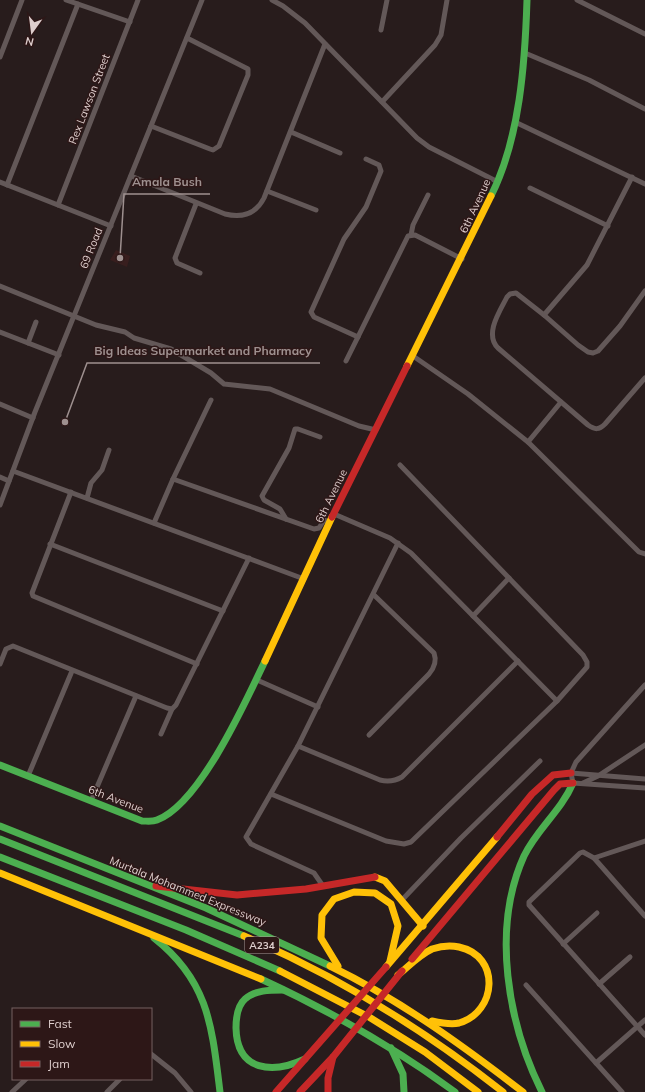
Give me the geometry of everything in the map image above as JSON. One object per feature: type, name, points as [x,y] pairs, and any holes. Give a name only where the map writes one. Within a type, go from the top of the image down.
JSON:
[{"type":"main road","name":"6th Avenue","points":[[0,765],[142,821],[155,821],[170,813],[194,787],[218,754],[257,680],[330,522],[462,259],[498,182],[515,122],[525,53],[527,0]]},
{"type":"main road","points":[[276,1092],[376,979],[390,961],[423,926],[532,794],[553,775],[570,773]]},
{"type":"main road","points":[[300,1092],[333,1057],[398,975],[443,924],[554,790],[560,784],[573,784],[566,800],[555,811],[525,855],[510,903],[506,932],[507,967],[516,1018],[525,1054],[542,1092]]},
{"type":"main road","name":"Murtala Mohammed Expressway","points":[[0,826],[145,884],[286,944],[343,971],[428,1021],[468,1048],[523,1092]]},
{"type":"main road","name":"Murtala Mohammed Expressway","points":[[0,839],[205,921],[312,968],[361,994],[450,1050],[503,1092]]},
{"type":"main road","name":"A234","points":[[0,857],[240,953],[334,997],[384,1026],[427,1054],[478,1092]]},
{"type":"main road","points":[[0,873],[287,990],[318,1005],[391,1046],[455,1092]]},
{"type":"main road","points":[[145,884],[237,895],[323,886],[376,877],[385,881],[423,926]]},
{"type":"main road","points":[[343,971],[325,950],[319,931],[322,916],[330,903],[338,896],[348,891],[371,891],[387,900],[394,908],[399,926],[399,935],[390,961]]},
{"type":"main road","points":[[140,929],[170,949],[186,966],[196,983],[208,1022],[216,1061],[220,1092]]},
{"type":"main road","points":[[398,975],[421,956],[433,949],[446,946],[460,946],[468,950],[485,964],[488,974],[488,987],[486,1000],[481,1009],[471,1018],[459,1023],[428,1021]]},
{"type":"main road","points":[[287,990],[264,991],[247,997],[240,1006],[236,1015],[236,1039],[240,1051],[249,1062],[263,1068],[288,1068],[306,1059]]},
{"type":"main road","points":[[391,1046],[401,1066],[405,1082],[404,1092]]},
{"type":"main road","points":[[328,1092],[328,1078],[333,1057]]},
{"type":"street","points":[[0,57],[3,42],[22,0]]},
{"type":"street","points":[[66,0],[130,22]]},
{"type":"street","name":"Rex Lawson Street","points":[[58,205],[138,0]]},
{"type":"street","name":"69 Road","points":[[0,505],[58,355],[202,0]]},
{"type":"street","points":[[272,0],[283,6],[325,44],[429,148],[498,182]]},
{"type":"street","points":[[283,6],[286,0]]},
{"type":"street","points":[[381,30],[387,0]]},
{"type":"street","points":[[382,102],[435,46],[441,35],[447,0]]},
{"type":"street","points":[[577,0],[645,34]]},
{"type":"street","points":[[7,185],[78,4]]},
{"type":"street","points":[[151,126],[213,150],[219,146],[248,75],[248,69],[187,38]]},
{"type":"street","points":[[131,176],[196,204],[225,214],[240,216],[250,214],[258,208],[267,191],[325,44]]},
{"type":"street","points":[[525,53],[589,80],[645,109]]},
{"type":"street","points":[[515,122],[645,184]]},
{"type":"street","points":[[291,132],[340,153]]},
{"type":"street","points":[[358,336],[314,317],[311,312],[344,239],[366,207],[381,171],[380,165],[366,159]]},
{"type":"street","points":[[544,315],[587,265],[632,177]]},
{"type":"street","points":[[0,182],[111,226]]},
{"type":"street","points":[[530,188],[608,226]]},
{"type":"street","points":[[267,191],[316,210]]},
{"type":"street","points":[[412,235],[413,225],[428,195]]},
{"type":"street","points":[[196,204],[175,258],[177,263],[200,273]]},
{"type":"street","points":[[346,362],[407,238],[412,235]]},
{"type":"street","points":[[412,235],[462,259]]},
{"type":"street","points":[[0,286],[96,325],[125,332],[134,338],[171,349],[211,373],[224,384],[270,389],[359,426],[376,430]]},
{"type":"street","points":[[645,291],[620,326],[598,351],[593,353],[588,352],[578,345],[520,295],[510,294],[498,314],[492,333],[493,340],[498,348],[591,428],[599,429],[605,424],[645,378]]},
{"type":"street","points":[[28,343],[36,322]]},
{"type":"street","points":[[0,332],[58,355]]},
{"type":"street","points":[[413,356],[468,394],[528,442],[639,552],[645,554]]},
{"type":"street","points":[[154,523],[172,479],[211,400]]},
{"type":"street","points":[[528,442],[561,402]]},
{"type":"street","points":[[0,404],[33,418]]},
{"type":"street","points":[[286,519],[280,509],[264,500],[262,496],[289,448],[295,429],[320,437]]},
{"type":"street","points":[[87,498],[91,483],[102,470],[109,450]]},
{"type":"street","points":[[271,794],[386,841],[408,844],[415,840],[557,701],[585,671],[587,662],[584,655],[400,465]]},
{"type":"street","points":[[13,471],[304,579]]},
{"type":"street","points":[[0,477],[9,481]]},
{"type":"street","points":[[172,479],[314,529],[319,528],[324,520],[330,522]]},
{"type":"street","points":[[71,492],[32,593],[35,598],[197,664]]},
{"type":"street","points":[[334,514],[390,538],[398,543],[557,701]]},
{"type":"street","points":[[323,886],[314,873],[251,844],[248,841],[247,833],[298,746],[374,595],[398,543]]},
{"type":"street","points":[[50,544],[223,611]]},
{"type":"street","points":[[161,734],[172,708],[176,706],[249,558]]},
{"type":"street","points":[[473,616],[509,578]]},
{"type":"street","points":[[369,735],[429,674],[434,667],[435,660],[434,653],[374,595]]},
{"type":"street","points":[[0,664],[6,649],[13,646],[136,696],[172,708]]},
{"type":"street","points":[[298,746],[380,780],[396,780],[402,776],[518,661]]},
{"type":"street","points":[[28,776],[72,671]]},
{"type":"street","points":[[257,680],[318,707]]},
{"type":"street","points":[[645,685],[576,762],[570,773],[573,784],[645,788]]},
{"type":"street","points":[[91,801],[136,696]]},
{"type":"street","points":[[581,784],[598,776],[645,745]]},
{"type":"street","points":[[401,901],[460,838],[540,761]]},
{"type":"street","points":[[570,773],[645,779]]},
{"type":"street","points":[[594,858],[645,841]]},
{"type":"street","points":[[645,916],[594,858],[586,853],[580,853],[529,902],[529,905],[563,944],[645,1035]]},
{"type":"street","points":[[563,944],[597,913]]},
{"type":"street","points":[[600,984],[630,957]]},
{"type":"street","points":[[526,985],[622,1092]]},
{"type":"street","points":[[596,1063],[645,1020]]},
{"type":"street","points":[[152,1055],[175,1074],[191,1092]]},
{"type":"street","points":[[12,1092],[25,1080]]},
{"type":"street","points":[[107,1092],[119,1080]]},
{"type":"shaded area","points":[[116,250],[130,256],[127,267],[110,260]]},
{"type":"traffic: fast","points":[[491,196],[501,174],[515,125],[525,49],[527,0]]},
{"type":"traffic: fast","points":[[0,765],[142,821],[157,820],[173,810],[189,794],[205,773],[234,725],[265,661]]},
{"type":"traffic: fast","points":[[542,1092],[520,1037],[513,1007],[508,976],[506,945],[508,914],[514,884],[524,856],[535,837],[562,802],[573,783]]},
{"type":"traffic: fast","points":[[0,826],[206,908],[330,966]]},
{"type":"traffic: fast","points":[[0,839],[244,936]]},
{"type":"traffic: fast","points":[[0,857],[186,930],[280,971]]},
{"type":"traffic: fast","points":[[154,938],[172,954],[186,971],[197,988],[205,1007],[210,1026],[220,1092]]},
{"type":"traffic: fast","points":[[261,979],[337,1017],[409,1060],[455,1092]]},
{"type":"traffic: fast","points":[[283,990],[258,992],[249,996],[242,1002],[236,1020],[238,1043],[243,1054],[250,1061],[259,1066],[281,1067],[305,1059]]},
{"type":"traffic: fast","points":[[391,1048],[403,1074],[404,1092]]},
{"type":"traffic: slow","points":[[407,366],[491,196]]},
{"type":"traffic: slow","points":[[265,661],[332,517]]},
{"type":"traffic: slow","points":[[386,967],[497,837]]},
{"type":"traffic: slow","points":[[0,873],[261,979]]},
{"type":"traffic: slow","points":[[375,877],[385,881],[423,926]]},
{"type":"traffic: slow","points":[[338,966],[321,938],[322,915],[334,899],[354,892],[375,893],[391,904],[398,926],[390,961]]},
{"type":"traffic: slow","points":[[244,936],[313,968],[379,1005],[442,1047],[503,1092]]},
{"type":"traffic: slow","points":[[398,975],[423,954],[432,949],[442,947],[459,947],[473,952],[482,961],[487,972],[489,984],[487,996],[481,1008],[472,1017],[456,1024],[432,1021]]},
{"type":"traffic: slow","points":[[330,966],[406,1008],[454,1040],[523,1092]]},
{"type":"traffic: slow","points":[[280,971],[369,1017],[425,1052],[478,1092]]},
{"type":"traffic: jam","points":[[332,517],[407,366]]},
{"type":"traffic: jam","points":[[497,837],[532,794],[553,775],[571,773]]},
{"type":"traffic: jam","points":[[412,959],[554,790],[560,784],[573,783]]},
{"type":"traffic: jam","points":[[156,886],[237,895],[306,889],[375,877]]},
{"type":"traffic: jam","points":[[276,1092],[386,967]]},
{"type":"traffic: jam","points":[[300,1092],[333,1057],[402,971]]},
{"type":"traffic: jam","points":[[328,1092],[328,1078],[333,1057]]},
{"type":"place","name":"Amala Bush","points":[[120,258]]},
{"type":"place","name":"Big Ideas Supermarket and Pharmacy","points":[[65,422]]}]
